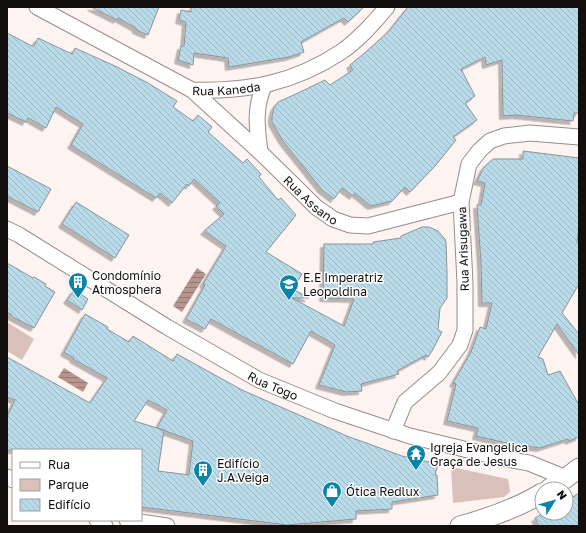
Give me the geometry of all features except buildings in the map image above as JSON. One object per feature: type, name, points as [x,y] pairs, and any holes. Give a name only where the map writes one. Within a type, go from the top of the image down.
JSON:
[{"type":"main road","points":[[561,481],[573,473]]},
{"type":"main road","points":[[460,526],[492,517],[534,498]]},
{"type":"street","name":"Rua Kaneda","points":[[37,7],[192,90],[219,91],[264,86],[315,68],[342,52],[364,32],[387,7]]},
{"type":"street","points":[[260,152],[257,115],[258,99],[264,86]]},
{"type":"street","name":"Rua Assano","points":[[192,90],[260,152],[316,207],[333,219],[350,225],[368,226],[382,224],[405,216],[461,202]]},
{"type":"street","name":"Rua Arisugawa","points":[[393,430],[405,402],[440,373],[460,345],[465,330],[465,283],[461,202],[468,164],[490,141],[504,136],[530,133],[579,137]]},
{"type":"street","name":"Rua Togo","points":[[7,229],[19,234],[179,334],[259,380],[335,411],[393,430],[444,445],[573,473]]},
{"type":"street","points":[[131,521],[167,526]]},
{"type":"green space","points":[[7,322],[34,339],[22,360],[7,351]]},
{"type":"green space","points":[[451,467],[508,479],[510,492],[504,497],[453,503]]},
{"type":"shaded area","points":[[197,268],[206,274],[182,312],[173,306]]},
{"type":"shaded area","points":[[64,368],[88,383],[83,392],[58,377]]},
{"type":"place","name":"Condomínio Atmosphera","points":[[78,299]]},
{"type":"place","name":"E.E Imperatriz Leopoldina","points":[[289,301]]},
{"type":"place","name":"Igreja Evangelica Graça de Jesus","points":[[416,471]]},
{"type":"place","name":"Edifício J.A.Veiga","points":[[203,487]]},
{"type":"place","name":"Ótica Redlux","points":[[332,508]]}]
